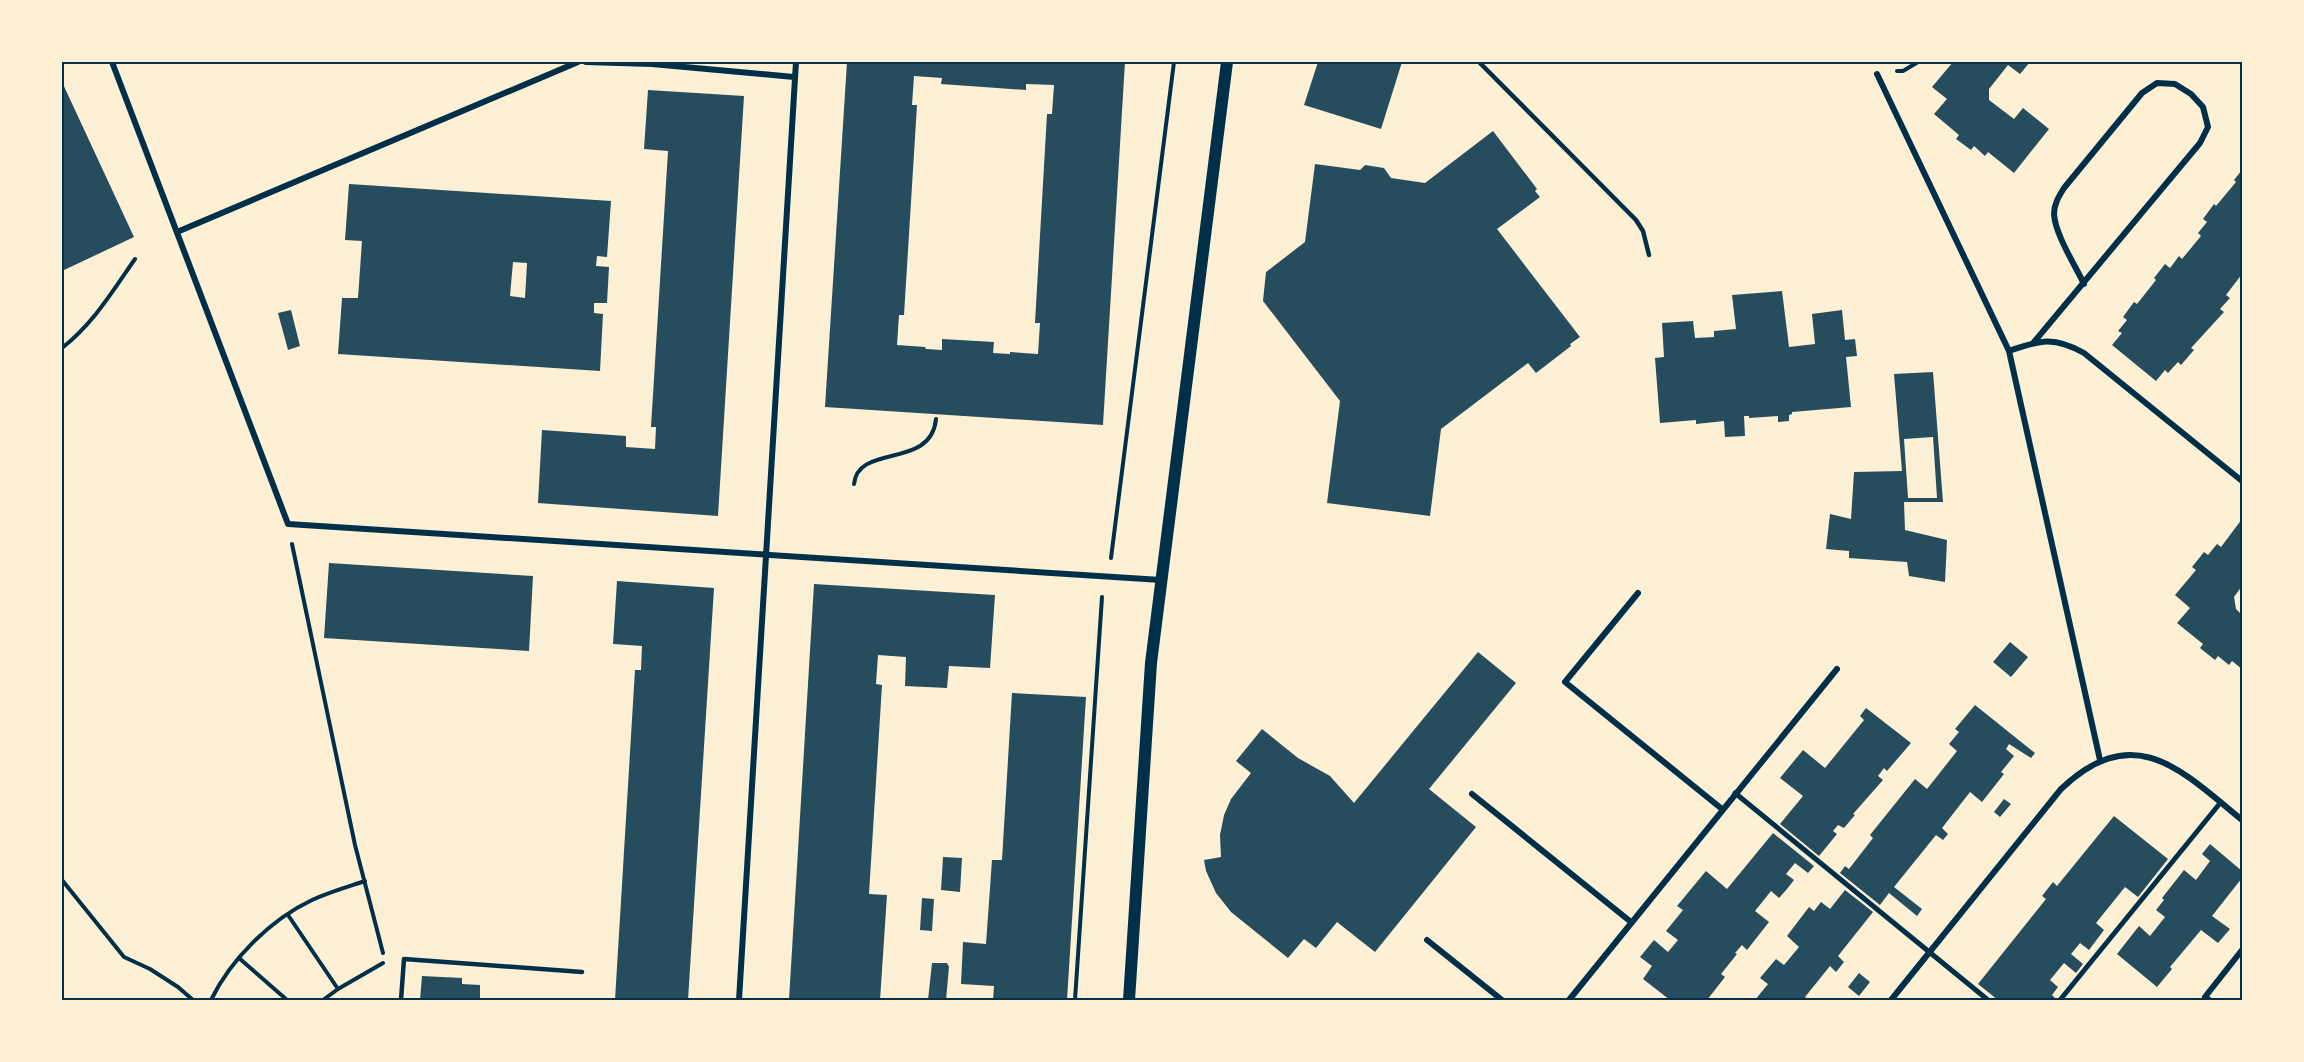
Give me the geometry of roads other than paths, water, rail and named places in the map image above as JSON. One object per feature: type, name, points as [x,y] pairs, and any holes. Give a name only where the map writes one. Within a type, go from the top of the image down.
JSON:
[{"type":"main road","points":[[1129,1000],[1151,663],[1227,62]]},
{"type":"street","points":[[112,62],[288,524],[1161,579]]},
{"type":"street","points":[[177,232],[578,62]]},
{"type":"street","points":[[586,62],[652,64],[794,77]]},
{"type":"street","points":[[739,1000],[796,62]]},
{"type":"street","points":[[1877,74],[2009,351],[2100,760]]},
{"type":"street","points":[[2034,342],[2084,284],[2200,143],[2208,127],[2203,107],[2191,94],[2175,84],[2157,83],[2142,93],[2064,188],[2056,202],[2054,214],[2058,229],[2084,284]]},
{"type":"street","points":[[2009,351],[2034,342],[2052,340],[2068,344],[2084,353],[2242,482]]},
{"type":"street","points":[[1638,592],[1565,682],[1722,809]]},
{"type":"street","points":[[1569,1000],[1837,669]]},
{"type":"street","points":[[1891,1000],[2061,789],[2080,772],[2100,760],[2122,754],[2145,757],[2167,764],[2192,778],[2242,820]]},
{"type":"street","points":[[1735,793],[1988,1000]]},
{"type":"street","points":[[1472,794],[1631,922]]},
{"type":"street","points":[[2060,1000],[2221,802]]},
{"type":"street","points":[[1426,940],[1502,1000]]},
{"type":"street","points":[[2209,1000],[2205,997],[2242,950]]},
{"type":"lane","points":[[1479,62],[1636,220],[1643,231],[1649,255]]},
{"type":"lane","points":[[401,1000],[405,958],[582,972]]}]
